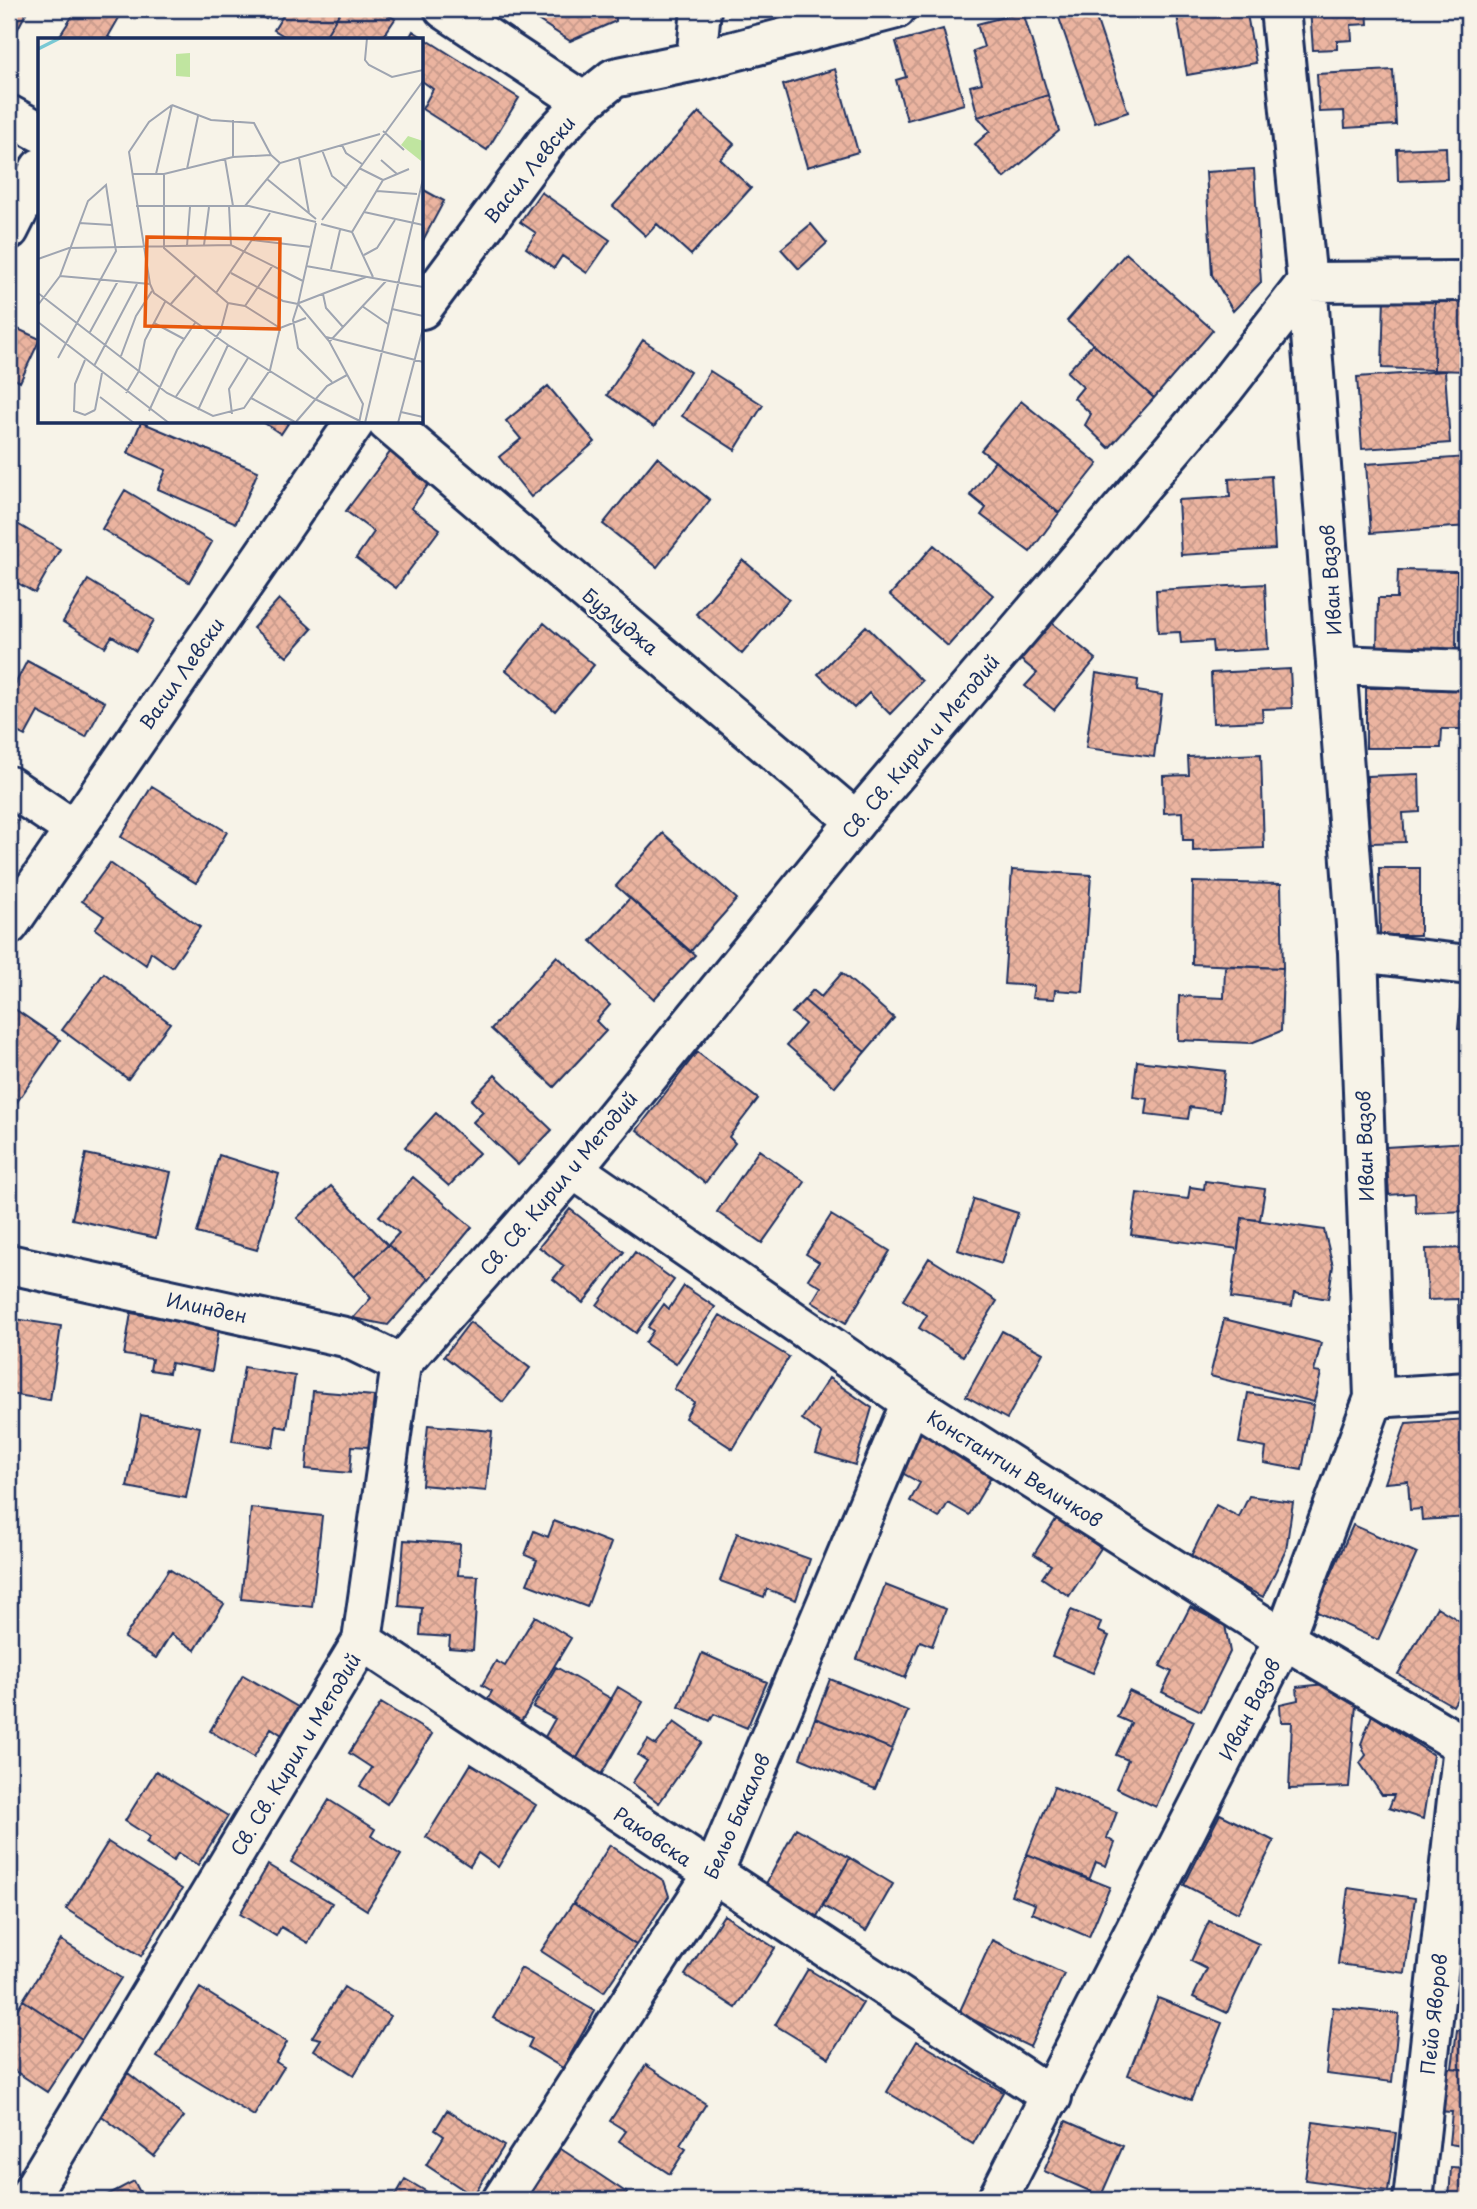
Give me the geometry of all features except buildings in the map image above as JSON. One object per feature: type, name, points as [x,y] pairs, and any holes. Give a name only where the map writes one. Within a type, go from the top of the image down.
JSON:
[{"type":"street","points":[[444,9],[584,102]]},
{"type":"street","points":[[696,61],[701,9]]},
{"type":"street","name":"Васил Левски","points":[[424,306],[548,140],[584,102],[614,78],[696,61],[896,9]]},
{"type":"street","name":"Иван Вазов","points":[[997,2200],[1284,1639],[1374,1398],[1357,951],[1307,282],[1280,9]]},
{"type":"street","points":[[9,114],[38,131]]},
{"type":"street","points":[[9,230],[38,173]]},
{"type":"street","points":[[1307,282],[1468,281]]},
{"type":"street","name":"Св. Св. Кирил и Методий","points":[[27,2200],[362,1642],[401,1364],[573,1170],[856,821],[1223,390],[1307,282]]},
{"type":"street","name":"Васил Левски","points":[[9,925],[354,424]]},
{"type":"street","name":"Бузлуджа","points":[[389,424],[856,821]]},
{"type":"street","points":[[1337,664],[1468,670]]},
{"type":"street","points":[[9,786],[73,829]]},
{"type":"street","points":[[1357,951],[1468,964]]},
{"type":"street","name":"Константин Величков","points":[[573,1170],[911,1402],[1284,1639],[1466,1746]]},
{"type":"street","name":"Илинден","points":[[9,1264],[345,1337],[401,1364]]},
{"type":"street","points":[[1374,1398],[1468,1392]]},
{"type":"street","name":"Бельо Бакалов","points":[[502,2200],[712,1876],[911,1402]]},
{"type":"street","name":"Раковска","points":[[362,1642],[712,1876],[1052,2097]]},
{"type":"street","name":"Пейо Яворов","points":[[1413,2200],[1466,1746]]}]
